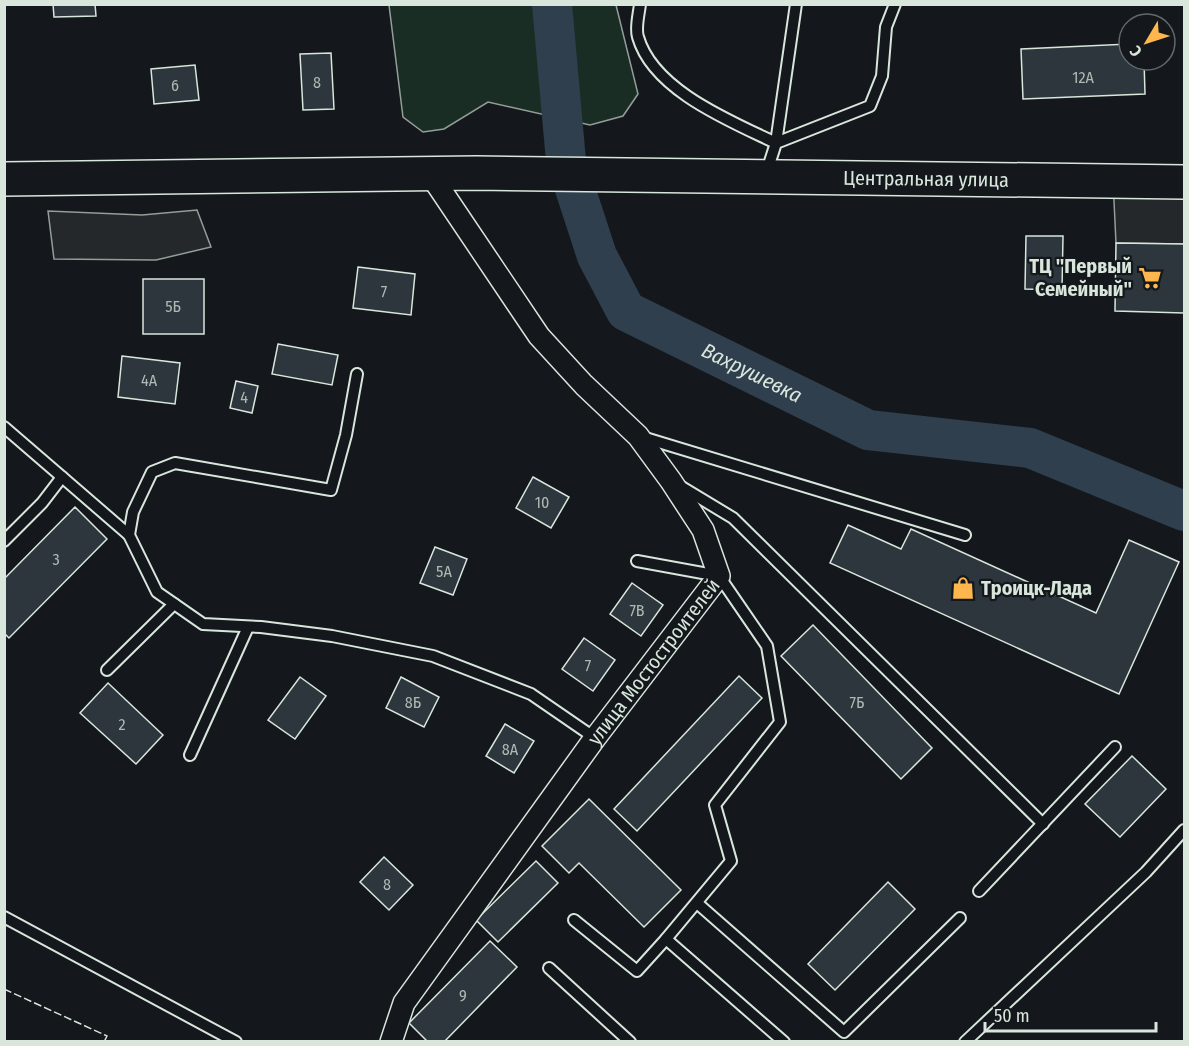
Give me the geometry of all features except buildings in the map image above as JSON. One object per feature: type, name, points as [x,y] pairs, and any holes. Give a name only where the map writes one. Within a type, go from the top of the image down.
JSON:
[{"type":"highway","name":"Центральная улица","points":[[4,179],[476,173],[1185,182]]},
{"type":"street","name":"улица Мостостроителей","points":[[391,1041],[404,1003],[595,738],[719,576],[702,531],[671,481],[638,436],[584,385],[539,336],[429,174]]},
{"type":"lane","points":[[640,4],[637,36],[654,67],[705,109],[776,142],[870,106],[882,76],[886,27],[895,4]]},
{"type":"lane","points":[[765,177],[776,142],[796,4]]},
{"type":"lane","points":[[129,535],[133,512],[152,472],[175,463],[331,490],[346,435],[357,374]]},
{"type":"lane","points":[[4,427],[129,535],[157,592],[203,624],[332,636],[433,656],[531,694],[595,738]]},
{"type":"lane","points":[[638,436],[965,535]]},
{"type":"lane","points":[[4,541],[42,503],[62,477]]},
{"type":"lane","points":[[671,481],[733,518],[1043,824]]},
{"type":"lane","points":[[574,920],[637,971],[731,861],[715,805],[780,722],[767,646],[719,576],[637,561]]},
{"type":"lane","points":[[107,670],[174,604]]},
{"type":"lane","points":[[190,754],[248,627]]},
{"type":"lane","points":[[979,891],[1115,747]]},
{"type":"lane","points":[[965,1041],[1146,872],[1185,830]]},
{"type":"lane","points":[[697,903],[844,1032],[960,918]]},
{"type":"lane","points":[[4,917],[236,1041]]},
{"type":"lane","points":[[666,939],[784,1041]]},
{"type":"lane","points":[[549,968],[630,1041]]},
{"type":"green space","points":[[389,5],[616,5],[638,94],[623,116],[590,125],[488,102],[444,129],[423,132],[403,117]]},
{"type":"shaded area","points":[[1113,180],[1184,182],[1184,244],[1116,243]]},
{"type":"shaded area","points":[[197,210],[211,247],[156,260],[54,259],[48,211],[142,215]]},
{"type":"waterway","name":"Вахрушевка","points":[[552,4],[566,161],[597,256],[626,311],[868,430],[1030,448],[1184,511]]},
{"type":"fence","points":[[4,989],[107,1036],[104,1042]]},
{"type":"place","name":"ТЦ \"Первый Семейный\"","points":[[1150,278]]},
{"type":"place","name":"Троицк-Лада","points":[[963,588]]}]
